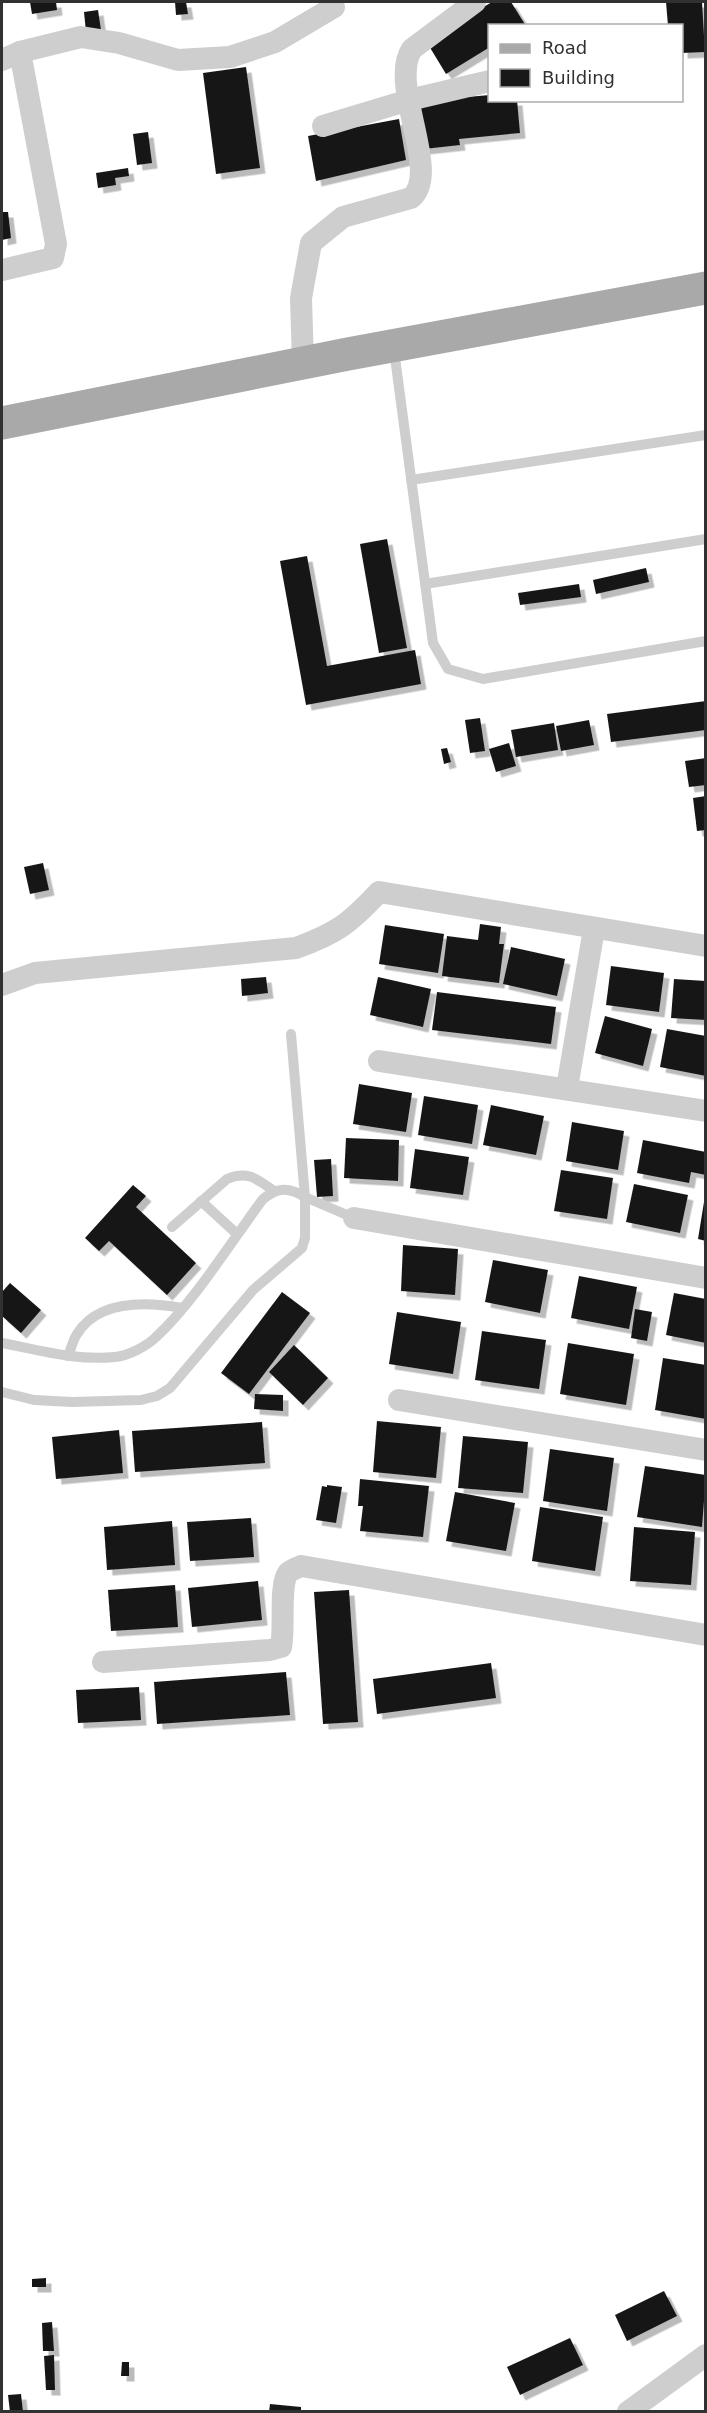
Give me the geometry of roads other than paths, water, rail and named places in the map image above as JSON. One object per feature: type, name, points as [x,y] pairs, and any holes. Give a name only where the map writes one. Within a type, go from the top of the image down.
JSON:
[{"type":"main road","points":[[2,423],[394,345],[705,288]]},
{"type":"street","points":[[303,363],[301,298],[310,243],[343,217],[411,198],[418,192],[421,177],[409,100],[406,58],[412,49],[475,2]]},
{"type":"street","points":[[2,270],[53,258],[56,244],[11,56],[81,37],[119,43],[178,60],[230,57],[274,42],[334,7]]},
{"type":"street","points":[[323,126],[409,100],[488,81]]},
{"type":"street","points":[[2,985],[35,973],[296,948],[331,935],[357,915],[379,892],[705,946]]},
{"type":"street","points":[[567,1088],[594,929]]},
{"type":"street","points":[[379,1061],[567,1088],[705,1112]]},
{"type":"street","points":[[354,1218],[705,1278]]},
{"type":"street","points":[[399,1400],[705,1450]]},
{"type":"street","points":[[103,1662],[270,1650],[281,1647],[285,1632],[284,1584],[288,1573],[301,1566],[705,1635]]},
{"type":"street","points":[[628,2412],[705,2355]]},
{"type":"lane","points":[[394,345],[433,643],[448,669],[483,679],[705,641]]},
{"type":"lane","points":[[411,480],[705,435]]},
{"type":"lane","points":[[425,584],[705,539]]},
{"type":"lane","points":[[2,1392],[34,1400],[72,1402],[141,1400],[170,1388],[253,1290],[273,1271],[297,1254],[305,1238],[305,1197],[291,1034]]},
{"type":"lane","points":[[172,1227],[227,1179],[236,1175],[254,1176],[274,1191]]},
{"type":"lane","points":[[2,1343],[68,1356],[116,1357],[127,1354],[155,1338],[182,1308],[263,1199],[274,1191],[294,1190],[354,1218]]},
{"type":"lane","points":[[201,1201],[237,1234]]},
{"type":"lane","points":[[68,1356],[77,1334],[87,1322],[104,1312],[122,1306],[151,1303],[182,1308]]}]
